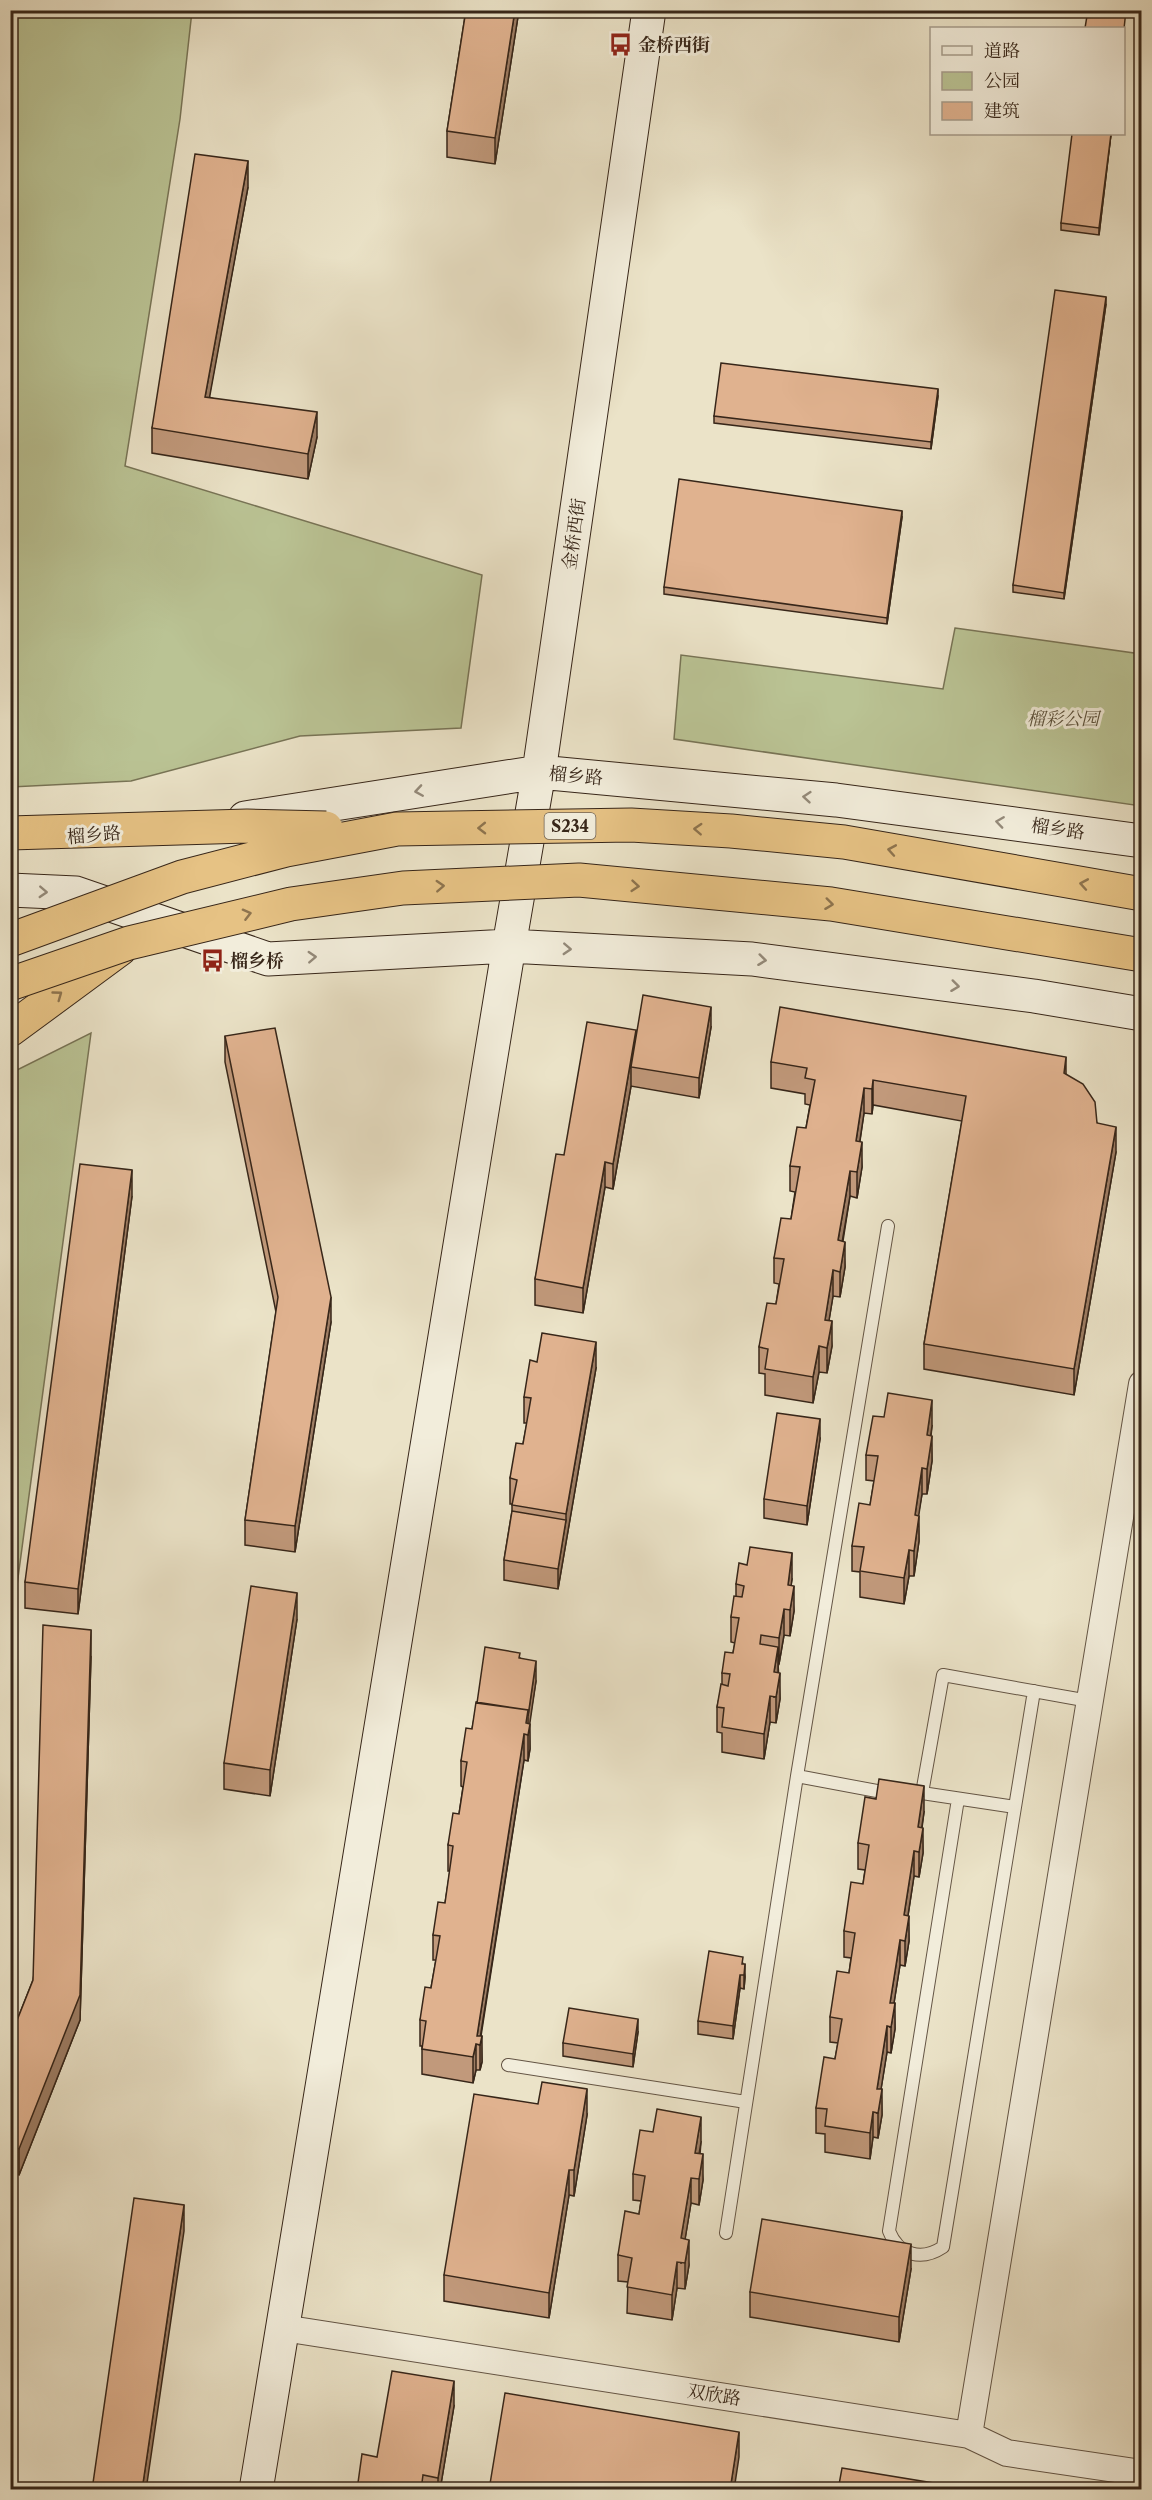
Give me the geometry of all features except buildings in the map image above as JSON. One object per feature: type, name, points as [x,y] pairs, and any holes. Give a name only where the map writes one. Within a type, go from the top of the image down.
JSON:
[{"type":"highway","name":"S234","points":[[10,940],[182,877],[286,850],[397,829],[631,825],[731,831],[844,842],[1142,894]]},
{"type":"highway","points":[[10,833],[247,826],[397,829]]},
{"type":"highway","points":[[10,984],[129,943],[302,902],[403,888],[579,880],[831,904],[1142,955]]},
{"type":"highway","points":[[10,1030],[129,943]]},
{"type":"street","name":"金桥西街","points":[[256,2490],[539,772],[649,10]]},
{"type":"street","name":"榴乡路","points":[[10,841],[177,828],[539,772],[836,800],[1142,841]]},
{"type":"street","points":[[10,890],[76,893],[268,959],[509,946],[752,959],[1034,996],[1142,1014]]},
{"type":"street","points":[[969,2434],[1142,1384]]},
{"type":"street","name":"双欣路","points":[[283,2328],[969,2434],[1007,2453],[1142,2473]]},
{"type":"lane","points":[[726,2233],[797,1776],[888,1226]]},
{"type":"lane","points":[[922,1793],[943,1675],[1089,1701]]},
{"type":"lane","points":[[958,1798],[889,2232],[899,2248],[916,2256],[926,2256],[943,2247],[1034,1691]]},
{"type":"lane","points":[[797,1776],[906,1797],[922,1793],[1015,1807]]},
{"type":"lane","points":[[508,2065],[746,2102]]},
{"type":"green space","points":[[10,11],[192,11],[180,119],[125,466],[482,575],[461,728],[300,736],[131,781],[11,787]]},
{"type":"green space","name":"榴彩公园","points":[[955,628],[1141,654],[1141,806],[674,739],[681,655],[943,689]]},
{"type":"green space","points":[[91,1033],[11,1630],[11,1073]]},
{"type":"place","name":"金桥西街","points":[[620,45]]},
{"type":"place","name":"榴乡桥","points":[[212,961]]}]
